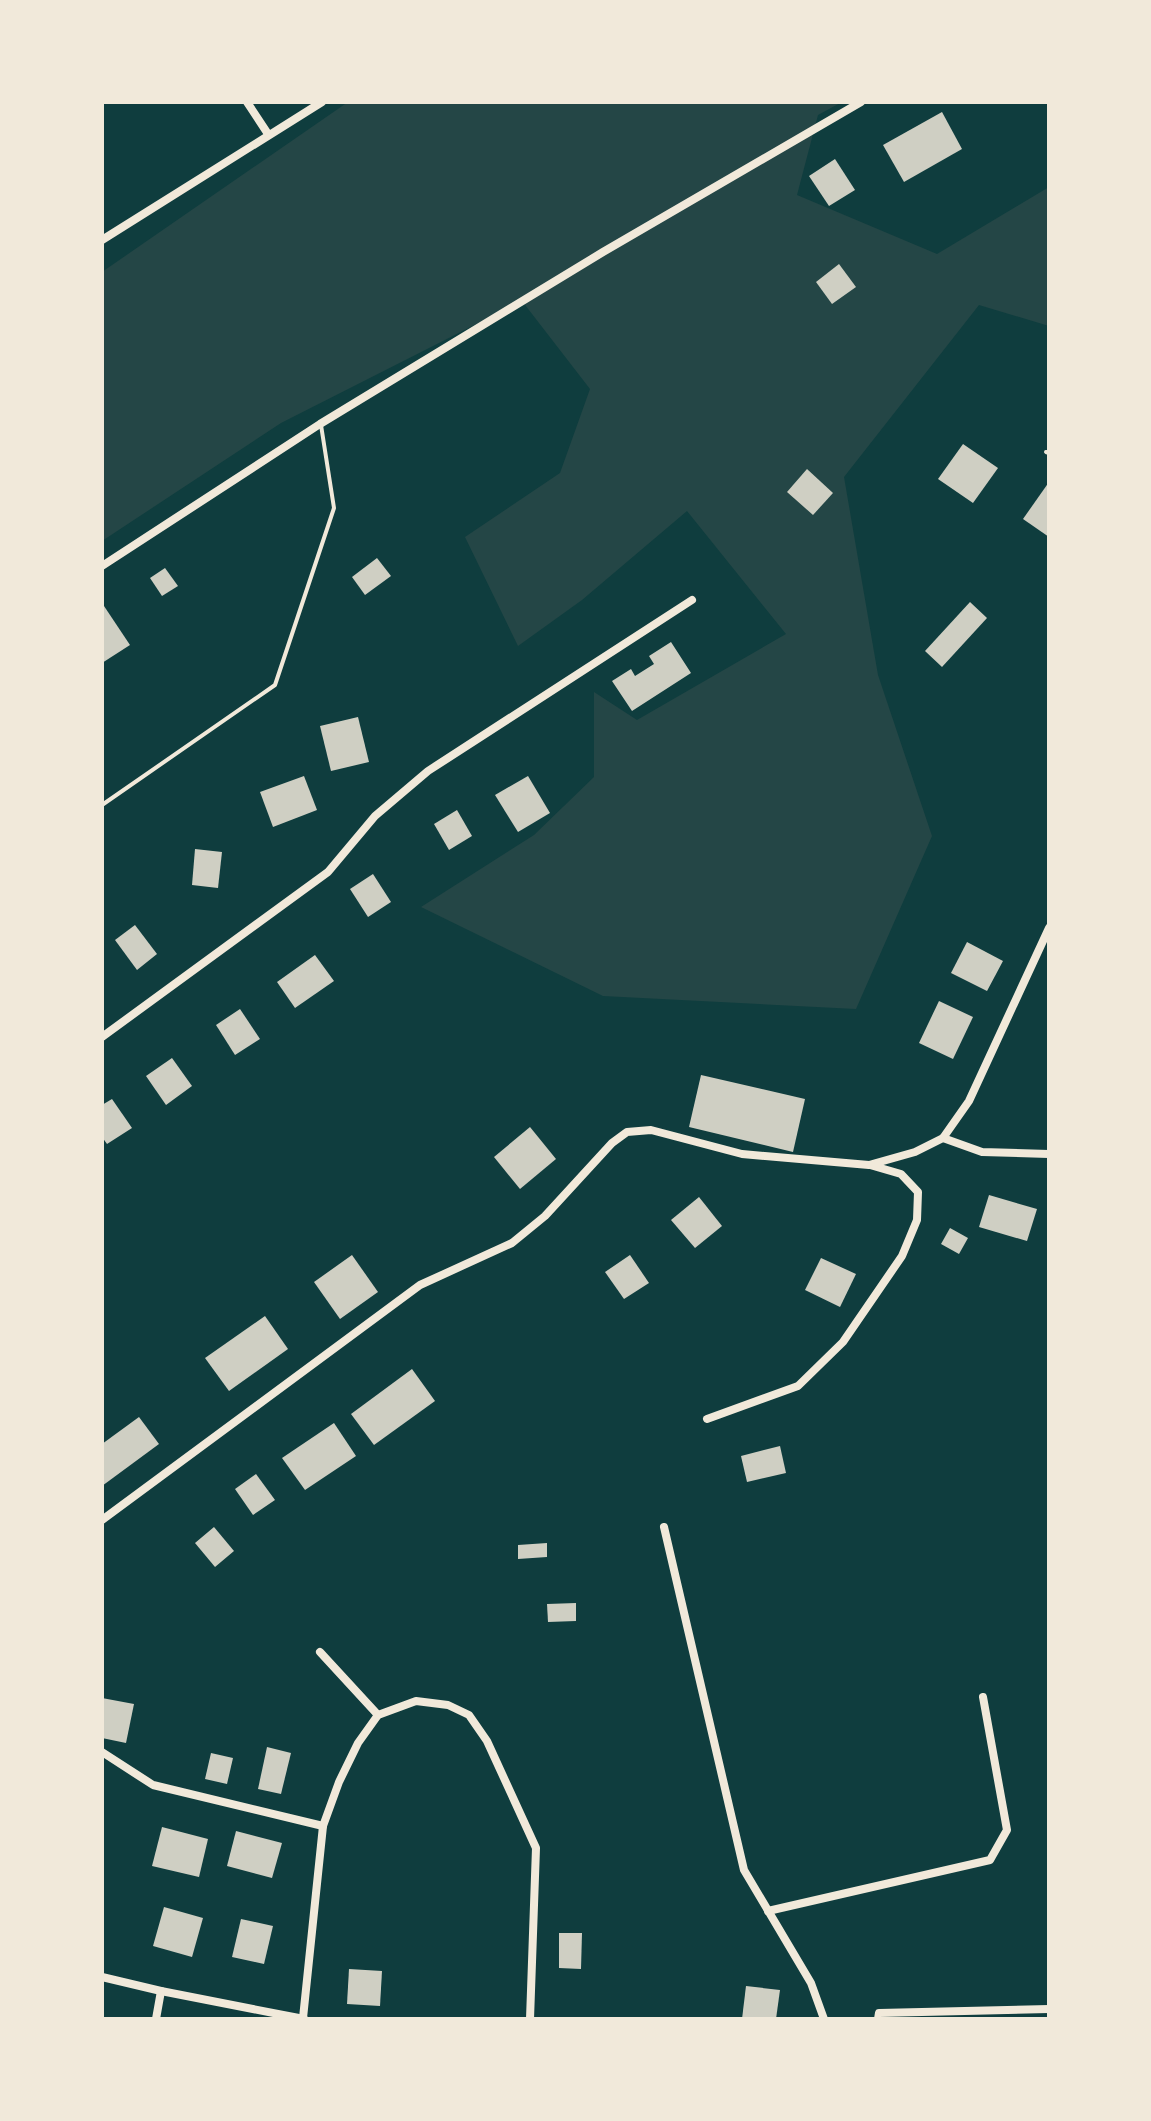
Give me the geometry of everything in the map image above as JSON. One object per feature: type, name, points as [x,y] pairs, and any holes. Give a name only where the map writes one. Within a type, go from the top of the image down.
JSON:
[{"type":"street","points":[[247,102],[268,134]]},
{"type":"street","points":[[102,240],[322,102]]},
{"type":"street","points":[[102,566],[320,424],[603,252],[861,102]]},
{"type":"street","points":[[102,1037],[328,872],[375,816],[428,771],[692,600]]},
{"type":"street","points":[[869,1165],[915,1152],[943,1138],[969,1101],[1049,928]]},
{"type":"street","points":[[102,1520],[420,1285],[512,1243],[545,1216],[612,1143],[627,1132],[651,1130],[742,1154],[869,1165],[901,1174],[918,1192],[917,1220],[902,1256],[843,1342],[798,1386],[707,1419]]},
{"type":"street","points":[[943,1138],[982,1152],[1049,1154]]},
{"type":"street","points":[[664,1527],[744,1870],[811,1983],[824,2019]]},
{"type":"street","points":[[320,1652],[378,1715]]},
{"type":"street","points":[[768,1911],[990,1860],[1007,1830],[983,1697]]},
{"type":"street","points":[[102,1977],[303,2019],[323,1826],[358,1743],[378,1715],[416,1701],[448,1705],[469,1715],[487,1741],[536,1848],[530,2019]]},
{"type":"street","points":[[102,1752],[153,1785],[323,1826]]},
{"type":"street","points":[[156,2019],[161,1991]]},
{"type":"street","points":[[878,2019],[879,2013],[1049,2009]]},
{"type":"lane","points":[[102,805],[275,685],[334,508],[320,424]]},
{"type":"shaded area","points":[[348,102],[842,102],[818,115],[797,195],[937,254],[1049,187],[1049,326],[979,305],[844,477],[878,675],[932,836],[856,1009],[603,996],[421,907],[534,835],[594,777],[594,692],[637,720],[786,634],[687,511],[582,600],[518,646],[465,537],[560,473],[590,389],[522,301],[281,423],[102,541],[102,272]]},
{"type":"building","points":[[942,112],[962,149],[904,182],[883,145]]},
{"type":"building","points":[[835,159],[855,190],[829,206],[809,176]]},
{"type":"building","points":[[839,264],[856,287],[832,304],[816,282]]},
{"type":"building","points":[[963,444],[998,468],[973,503],[938,479]]},
{"type":"building","points":[[807,469],[833,493],[813,515],[787,492]]},
{"type":"building","points":[[1049,482],[1049,537],[1023,519]]},
{"type":"building","points":[[377,558],[391,576],[365,595],[352,577]]},
{"type":"building","points":[[165,568],[178,586],[162,596],[150,578]]},
{"type":"building","points":[[970,602],[987,618],[942,667],[925,651]]},
{"type":"building","points":[[102,607],[130,645],[102,663]]},
{"type":"building","points":[[671,642],[691,673],[632,711],[612,681],[631,669],[635,676],[654,664],[649,656]]},
{"type":"building","points":[[358,717],[369,762],[331,771],[320,726]]},
{"type":"building","points":[[304,776],[317,810],[273,827],[260,792]]},
{"type":"building","points":[[528,776],[550,813],[518,832],[495,795]]},
{"type":"building","points":[[457,810],[472,836],[449,850],[434,824]]},
{"type":"building","points":[[195,849],[222,852],[218,888],[192,885]]},
{"type":"building","points":[[373,874],[391,902],[368,917],[350,889]]},
{"type":"building","points":[[135,925],[157,954],[137,970],[115,940]]},
{"type":"building","points":[[967,942],[1003,961],[987,991],[951,973]]},
{"type":"building","points":[[315,955],[334,981],[295,1008],[277,982]]},
{"type":"building","points":[[939,1001],[973,1017],[953,1059],[919,1043]]},
{"type":"building","points":[[240,1009],[260,1039],[235,1055],[216,1025]]},
{"type":"building","points":[[172,1058],[192,1086],[166,1105],[146,1076]]},
{"type":"building","points":[[701,1075],[805,1099],[793,1152],[689,1127]]},
{"type":"building","points":[[112,1099],[132,1128],[107,1144],[102,1137],[102,1105]]},
{"type":"building","points":[[530,1127],[556,1159],[520,1189],[494,1157]]},
{"type":"building","points":[[989,1195],[1037,1209],[1027,1241],[979,1227]]},
{"type":"building","points":[[699,1197],[722,1226],[695,1248],[671,1220]]},
{"type":"building","points":[[950,1228],[968,1238],[959,1254],[941,1244]]},
{"type":"building","points":[[352,1255],[378,1292],[340,1319],[314,1282]]},
{"type":"building","points":[[630,1255],[649,1283],[624,1299],[605,1272]]},
{"type":"building","points":[[821,1258],[856,1274],[840,1307],[805,1290]]},
{"type":"building","points":[[265,1316],[288,1349],[229,1391],[205,1358]]},
{"type":"building","points":[[412,1369],[435,1401],[374,1445],[351,1414]]},
{"type":"building","points":[[139,1417],[159,1444],[102,1486],[102,1444]]},
{"type":"building","points":[[334,1423],[356,1456],[305,1490],[282,1458]]},
{"type":"building","points":[[780,1446],[786,1473],[747,1482],[741,1456]]},
{"type":"building","points":[[256,1474],[275,1500],[253,1515],[235,1489]]},
{"type":"building","points":[[214,1527],[234,1551],[215,1567],[195,1543]]},
{"type":"building","points":[[547,1543],[547,1557],[518,1559],[518,1545]]},
{"type":"building","points":[[576,1603],[576,1621],[548,1622],[547,1604]]},
{"type":"building","points":[[102,1698],[134,1704],[126,1743],[102,1738]]},
{"type":"building","points":[[267,1747],[291,1753],[281,1794],[258,1789]]},
{"type":"building","points":[[211,1753],[233,1758],[227,1784],[205,1779]]},
{"type":"building","points":[[162,1827],[208,1839],[199,1877],[152,1866]]},
{"type":"building","points":[[236,1831],[282,1843],[272,1878],[227,1866]]},
{"type":"building","points":[[164,1907],[203,1918],[192,1957],[153,1946]]},
{"type":"building","points":[[241,1919],[273,1926],[264,1964],[232,1957]]},
{"type":"building","points":[[559,1933],[582,1933],[581,1969],[559,1968]]},
{"type":"building","points":[[349,1969],[382,1971],[380,2006],[347,2004]]},
{"type":"building","points":[[746,1986],[780,1990],[776,2019],[742,2019]]}]
